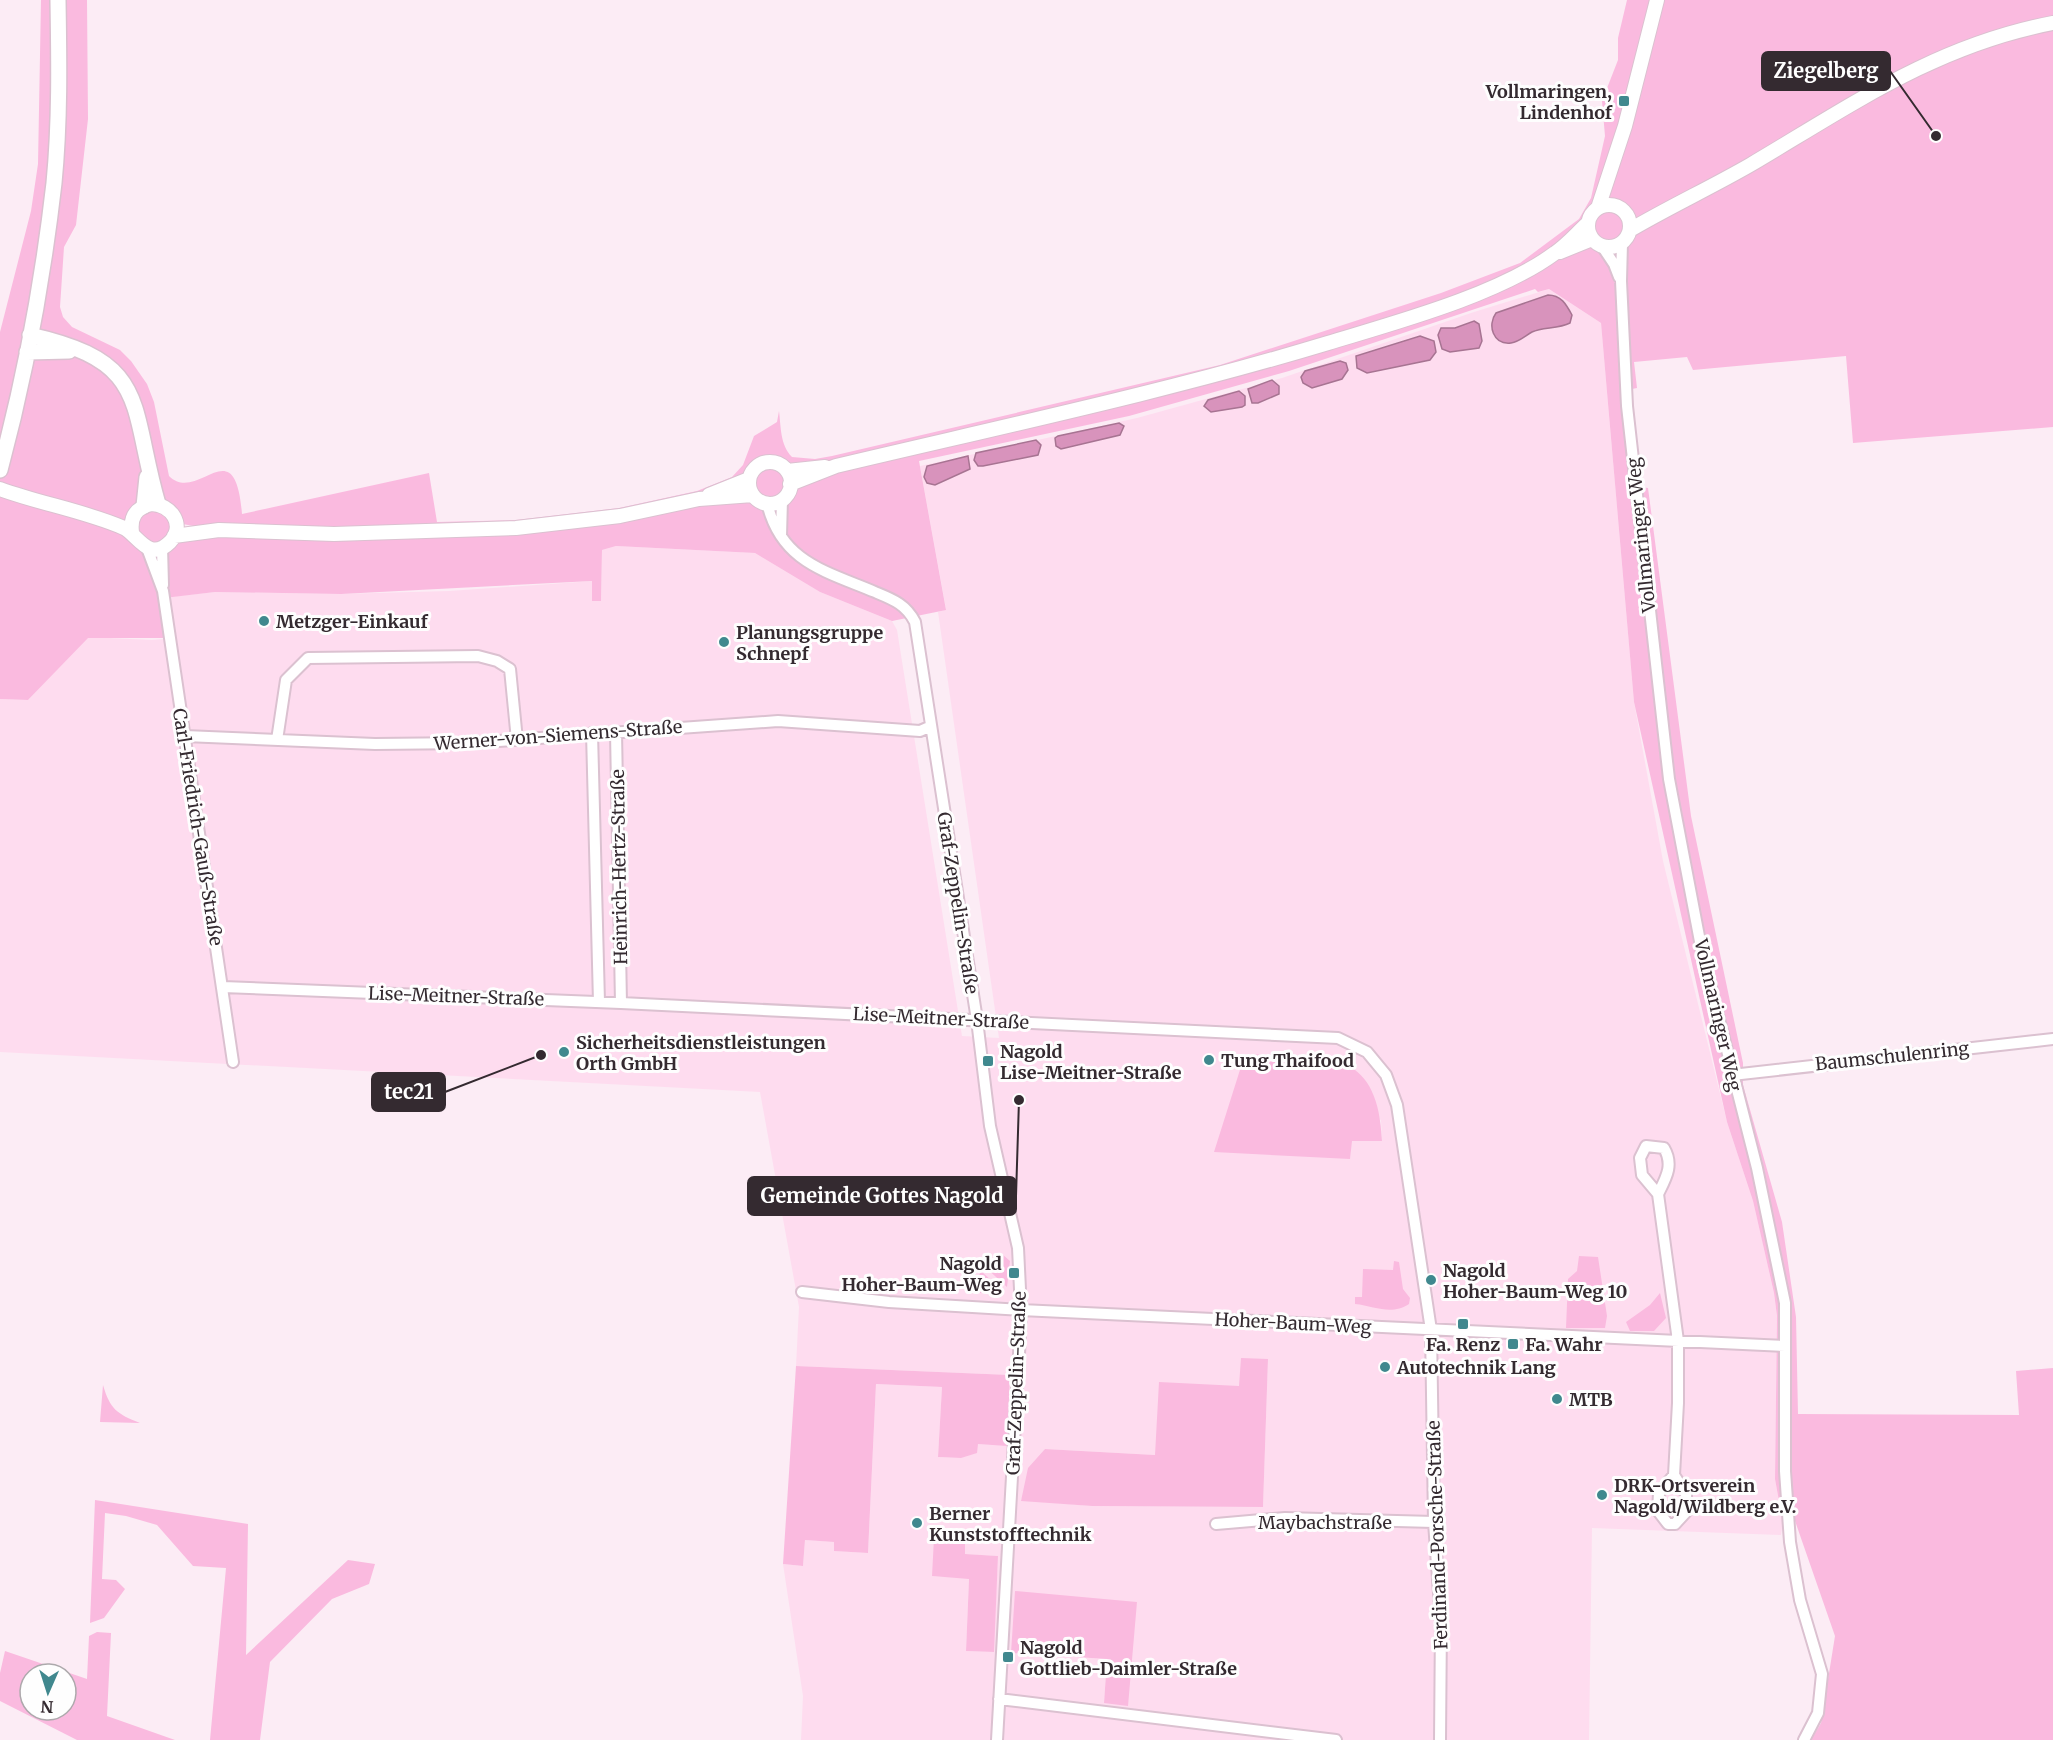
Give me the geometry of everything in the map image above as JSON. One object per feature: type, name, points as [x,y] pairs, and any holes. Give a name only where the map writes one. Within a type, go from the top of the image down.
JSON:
[{"type":"main road","points":[[1,467],[27,352],[54,181],[59,89],[58,0]]},
{"type":"main road","points":[[30,335],[84,352],[111,367],[132,396],[147,468],[145,509]]},
{"type":"main road","points":[[27,352],[84,352]]},
{"type":"street","points":[[788,478],[1269,361],[1358,334],[1496,286],[1525,272],[1555,253],[1588,222],[1598,208],[1625,126],[1657,0]]},
{"type":"street","points":[[1555,253],[1597,243],[1615,247],[1622,243],[1630,230],[1662,211],[1705,191],[1920,65],[1979,42],[2053,23]]},
{"type":"street","points":[[1611,167],[1622,211],[1630,230]]},
{"type":"street","points":[[1598,208],[1622,211],[1662,211]]},
{"type":"street","points":[[1588,222],[1597,243]]},
{"type":"street","name":"Vollmaringer Weg","points":[[1597,243],[1614,264],[1621,281]]},
{"type":"street","name":"Vollmaringer Weg","points":[[1622,243],[1621,281],[1627,406],[1669,779],[1702,952],[1757,1168],[1785,1303],[1785,1472],[1790,1542],[1800,1600],[1822,1674],[1818,1713],[1804,1740]]},
{"type":"street","points":[[753,495],[749,479],[754,469],[764,463],[777,463],[788,478]]},
{"type":"street","points":[[781,536],[782,499],[788,478]]},
{"type":"street","points":[[699,500],[749,479]]},
{"type":"street","points":[[0,489],[93,517],[132,532],[140,544],[147,548],[162,547],[176,529]]},
{"type":"street","points":[[176,529],[334,534],[516,528],[620,516],[699,500],[753,495],[767,503],[782,499]]},
{"type":"street","name":"Graf-Zeppelin-Straße","points":[[767,503],[771,520],[789,549],[807,563],[888,597],[910,612],[915,622],[929,727],[977,1020],[990,1126],[1018,1248],[1021,1310],[997,1740]]},
{"type":"street","points":[[132,532],[145,509]]},
{"type":"street","points":[[93,517],[145,509],[170,511],[176,529]]},
{"type":"street","name":"Carl-Friedrich-Gauß-Straße","points":[[162,547],[165,563],[163,591]]},
{"type":"street","name":"Carl-Friedrich-Gauß-Straße","points":[[147,548],[163,591],[233,1062]]},
{"type":"street","points":[[277,740],[286,680],[308,658],[478,656],[497,661],[510,669],[517,740]]},
{"type":"street","name":"Werner-von-Siemens-Straße","points":[[185,736],[375,744],[517,740],[778,721],[920,731],[929,727]]},
{"type":"street","name":"Heinrich-Hertz-Straße","points":[[616,732],[621,1003]]},
{"type":"street","name":"Heinrich-Hertz-Straße","points":[[592,733],[599,1002]]},
{"type":"street","name":"Lise-Meitner-Straße","points":[[223,987],[621,1003],[1338,1038],[1367,1052],[1386,1075],[1397,1105],[1431,1330]]},
{"type":"street","name":"Baumschulenring","points":[[1732,1075],[2053,1040]]},
{"type":"street","points":[[1658,1194],[1677,1341],[1678,1403],[1674,1475]]},
{"type":"street","name":"Hoher-Baum-Weg","points":[[802,1292],[889,1302],[1021,1310],[1785,1346]]},
{"type":"street","name":"Ferdinand-Porsche-Straße","points":[[1431,1330],[1434,1522],[1441,1622],[1440,1740]]},
{"type":"street","name":"Maybachstraße","points":[[1216,1524],[1285,1518],[1434,1522]]},
{"type":"street","points":[[999,1699],[1336,1740]]},
{"type":"shaded area","points":[[41,0],[87,0],[88,119],[76,225],[64,247],[60,307],[63,317],[72,327],[120,350],[147,384],[154,402],[169,476],[180,482],[192,482],[223,471],[232,475],[238,488],[242,514],[429,473],[437,522],[516,520],[619,508],[697,491],[732,477],[743,465],[754,436],[777,422],[779,411],[783,441],[792,457],[815,459],[832,456],[1220,365],[1441,293],[1520,263],[1579,219],[1591,198],[1605,136],[1602,101],[1618,60],[1618,38],[1627,0],[2053,0],[2053,427],[1853,443],[1846,356],[1693,370],[1687,357],[1634,362],[1637,388],[1632,389],[1641,487],[1648,488],[1691,816],[1743,1063],[1743,1085],[1782,1222],[1796,1317],[1798,1414],[2019,1415],[2016,1371],[2053,1368],[2053,1740],[1811,1740],[1821,1723],[1835,1636],[1794,1518],[1783,1523],[1775,1479],[1777,1316],[1774,1293],[1753,1201],[1727,1122],[1634,702],[1601,323],[1549,289],[1538,292],[1535,289],[1289,371],[1129,416],[919,461],[946,610],[892,621],[820,592],[755,553],[616,546],[602,550],[601,601],[592,601],[592,581],[341,594],[215,592],[164,598],[169,638],[88,638],[28,700],[0,699],[0,332],[31,211],[38,164]],"holes":[[[177,523],[216,530],[175,535]],[[148,548],[162,548],[162,589]]]},
{"type":"shaded area","points":[[1549,289],[1601,323],[1634,702],[1663,861],[1727,1122],[1753,1201],[1777,1316],[1775,1479],[1783,1523],[1781,1535],[1592,1528],[1589,1740],[801,1740],[803,1696],[783,1564],[803,1566],[805,1540],[835,1542],[835,1551],[868,1553],[876,1384],[942,1387],[938,1457],[961,1458],[978,1444],[1007,1445],[1010,1375],[796,1366],[799,1307],[760,1092],[0,1052],[0,699],[28,700],[88,637],[152,640],[175,638],[168,597],[215,592],[340,594],[449,591],[593,581],[601,600],[602,550],[616,546],[755,553],[820,592],[892,621],[897,630],[962,1036],[999,1038],[938,612],[946,609],[920,466],[1137,418],[1282,378],[1474,312]],"holes":[[[1351,1065],[1381,1121],[1382,1140],[1351,1141],[1350,1159]],[[1268,1359],[1263,1507],[1092,1506],[1021,1500],[1045,1449],[1155,1455],[1240,1386]],[[965,1539],[964,1554],[998,1556],[993,1652],[966,1651],[969,1578],[932,1576]],[[1137,1602],[1104,1703],[1107,1659],[1011,1653]]]},
{"type":"shaded area","points":[[1548,295],[1560,298],[1565,304],[1572,315],[1570,323],[1536,330],[1511,343],[1505,343],[1496,338],[1492,323],[1496,313]]},
{"type":"shaded area","points":[[1474,321],[1479,324],[1482,341],[1479,348],[1450,352],[1442,349],[1438,335],[1441,328],[1455,328]]},
{"type":"shaded area","points":[[1420,336],[1434,341],[1436,352],[1430,360],[1367,373],[1357,368],[1356,356]]},
{"type":"shaded area","points":[[1340,361],[1346,363],[1348,370],[1342,379],[1312,388],[1303,383],[1301,377],[1305,371]]},
{"type":"shaded area","points":[[1272,380],[1279,386],[1279,394],[1258,403],[1252,403],[1248,389]]},
{"type":"shaded area","points":[[1239,391],[1245,396],[1245,405],[1242,407],[1211,412],[1204,406],[1208,400]]},
{"type":"shaded area","points":[[1119,423],[1124,426],[1120,435],[1061,449],[1056,446],[1055,438],[1058,436]]},
{"type":"shaded area","points":[[1036,440],[1041,445],[1038,455],[983,466],[978,466],[974,460],[976,453]]},
{"type":"shaded area","points":[[968,456],[970,469],[935,485],[927,483],[924,477],[927,466]]},
{"type":"shaded area","points":[[1245,1054],[1320,1057],[1340,1062],[1357,1071],[1369,1086],[1378,1109],[1382,1141],[1352,1141],[1350,1159],[1214,1152]]},
{"type":"shaded area","points":[[1002,1254],[1010,1261],[1007,1287],[984,1266]]},
{"type":"shaded area","points":[[1579,1256],[1598,1257],[1607,1316],[1605,1328],[1566,1328],[1568,1279],[1577,1271]]},
{"type":"shaded area","points":[[1394,1261],[1399,1262],[1403,1289],[1410,1298],[1409,1304],[1402,1308],[1389,1310],[1355,1304],[1355,1297],[1362,1297],[1363,1269],[1393,1270]]},
{"type":"shaded area","points":[[981,1271],[1003,1291],[979,1293],[974,1288]]},
{"type":"shaded area","points":[[1660,1293],[1666,1318],[1654,1331],[1630,1331],[1626,1322],[1650,1305]]},
{"type":"shaded area","points":[[1241,1358],[1268,1359],[1263,1507],[1092,1506],[1021,1501],[1028,1468],[1045,1449],[1155,1455],[1159,1382],[1239,1386]]},
{"type":"shaded area","points":[[796,1366],[1010,1375],[1007,1446],[978,1444],[977,1453],[961,1458],[938,1457],[942,1387],[876,1384],[868,1553],[834,1551],[834,1542],[805,1540],[803,1566],[783,1564]]},
{"type":"shaded area","points":[[103,1385],[108,1400],[116,1410],[125,1417],[140,1423],[100,1422]]},
{"type":"shaded area","points":[[95,1500],[248,1524],[246,1655],[348,1560],[375,1564],[369,1584],[332,1599],[270,1662],[260,1740],[210,1740],[226,1568],[193,1566],[157,1525],[105,1513],[102,1579],[116,1580],[125,1589],[104,1618],[90,1623]]},
{"type":"shaded area","points":[[934,1538],[965,1539],[965,1554],[998,1556],[994,1652],[966,1651],[969,1579],[932,1576]]},
{"type":"shaded area","points":[[1015,1591],[1137,1602],[1128,1706],[1104,1703],[1107,1659],[1011,1653]]},
{"type":"shaded area","points":[[97,1632],[111,1633],[107,1716],[175,1740],[77,1740],[41,1722],[78,1722],[78,1676],[87,1679],[89,1636]]},
{"type":"shaded area","points":[[5,1651],[37,1662],[18,1662],[18,1710],[0,1701],[0,1673]]},
{"type":"place","name":"Vollmaringen, Lindenhof","points":[[1624,101]]},
{"type":"place","name":"Ziegelberg","points":[[1936,136]]},
{"type":"place","name":"Metzger-Einkauf","points":[[264,621]]},
{"type":"place","name":"Planungsgruppe Schnepf","points":[[724,642]]},
{"type":"place","name":"Sicherheitsdienstleistungen Orth GmbH","points":[[564,1052]]},
{"type":"place","name":"tec21","points":[[541,1055]]},
{"type":"place","name":"Tung Thaifood","points":[[1209,1060]]},
{"type":"place","name":"Nagold Lise-Meitner-Straße","points":[[988,1061]]},
{"type":"place","name":"Gemeinde Gottes Nagold","points":[[1019,1100]]},
{"type":"place","name":"Nagold Hoher-Baum-Weg","points":[[1014,1273]]},
{"type":"place","name":"Nagold Hoher-Baum-Weg 10","points":[[1431,1280]]},
{"type":"place","name":"Fa. Renz","points":[[1463,1324]]},
{"type":"place","name":"Fa. Wahr","points":[[1513,1344]]},
{"type":"place","name":"Autotechnik Lang","points":[[1385,1367]]},
{"type":"place","name":"MTB","points":[[1557,1399]]},
{"type":"place","name":"DRK-Ortsverein Nagold/Wildberg e.V.","points":[[1602,1495]]},
{"type":"place","name":"Berner Kunststofftechnik","points":[[917,1523]]},
{"type":"place","name":"Nagold Gottlieb-Daimler-Straße","points":[[1008,1657]]}]
